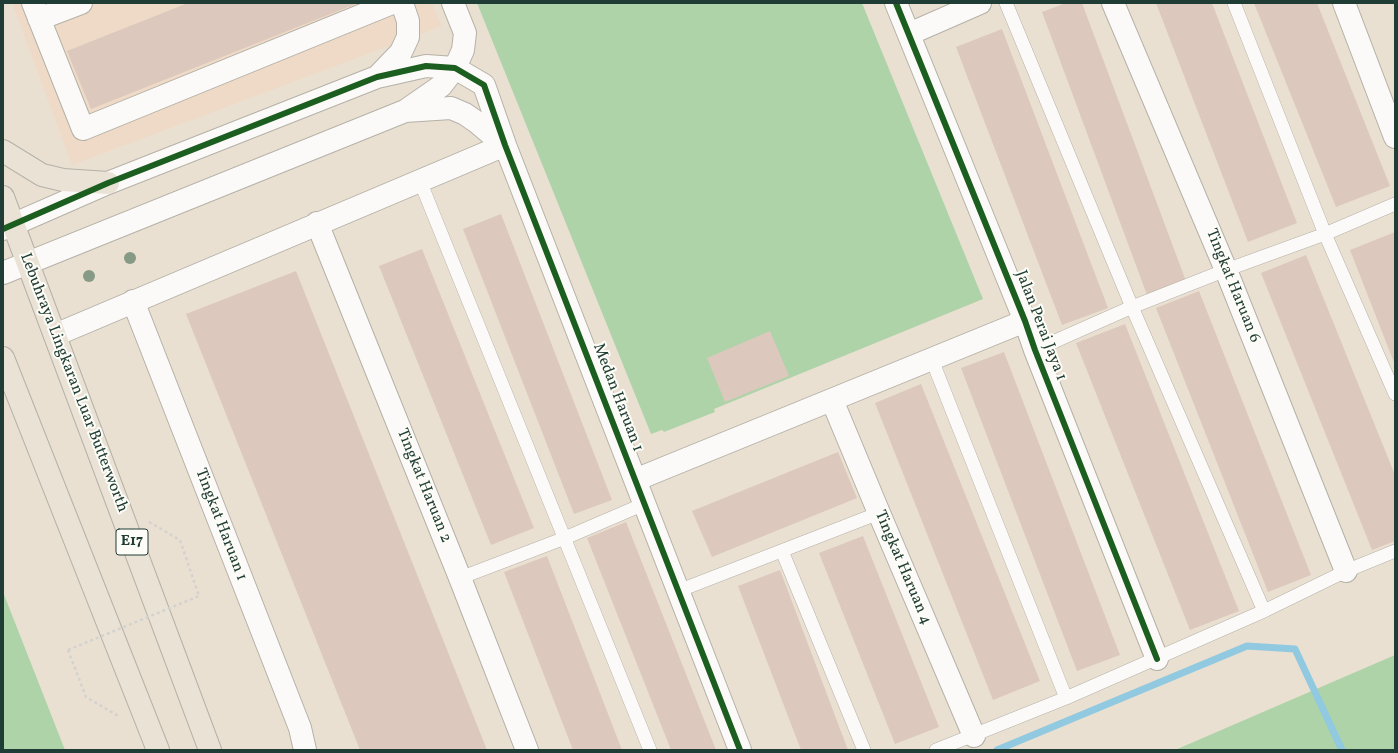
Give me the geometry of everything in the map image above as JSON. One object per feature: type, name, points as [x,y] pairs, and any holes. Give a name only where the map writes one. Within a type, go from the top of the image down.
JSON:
[{"type":"highway","points":[[3,151],[42,175],[62,180],[108,183]]},
{"type":"highway","name":"Lebuhraya Lingkaran Luar Butterworth","points":[[3,197],[8,227],[27,262],[55,334],[210,750]]},
{"type":"highway","points":[[3,358],[158,750]]},
{"type":"street","points":[[81,3],[36,11],[83,129],[392,3]]},
{"type":"street","points":[[377,76],[401,52],[408,37],[408,21],[402,3]]},
{"type":"street","name":"Medan Haruan 1","points":[[452,3],[465,33],[505,145],[740,750]]},
{"type":"street","name":"Jalan Perai Jaya 1","points":[[896,3],[1025,322],[1034,350],[1157,659]]},
{"type":"street","points":[[909,34],[980,3]]},
{"type":"street","name":"Tingkat Haruan 6","points":[[1113,3],[1226,270],[1346,571]]},
{"type":"street","points":[[1344,3],[1395,137]]},
{"type":"street","points":[[3,273],[27,262],[405,111],[441,86],[455,68],[463,50],[465,33]]},
{"type":"street","points":[[8,227],[108,183],[377,76],[426,66],[455,68],[484,85]]},
{"type":"street","name":"Medan Haruan 1","points":[[405,111],[450,108],[465,114],[478,122],[505,145]]},
{"type":"street","points":[[55,334],[505,145]]},
{"type":"street","name":"Tingkat Haruan 2","points":[[317,223],[460,578],[526,750]]},
{"type":"street","name":"Tingkat Haruan 1","points":[[133,301],[300,728],[305,750]]},
{"type":"street","points":[[635,480],[1025,322]]},
{"type":"street","name":"Tingkat Haruan 4","points":[[832,400],[974,736]]},
{"type":"lane","points":[[1006,3],[1132,307],[1264,611]]},
{"type":"lane","points":[[1234,3],[1325,234],[1395,394]]},
{"type":"lane","points":[[420,181],[650,750]]},
{"type":"lane","points":[[1034,350],[1132,307],[1226,270],[1325,234],[1395,204]]},
{"type":"lane","points":[[932,360],[1066,698]]},
{"type":"lane","points":[[460,578],[565,538],[644,504]]},
{"type":"lane","points":[[678,591],[879,513]]},
{"type":"lane","points":[[782,551],[864,750]]},
{"type":"lane","points":[[936,750],[974,736],[1157,659],[1264,611],[1346,571],[1395,551]]},
{"type":"path","points":[[86,697],[68,650],[199,596],[180,540]]},
{"type":"shaded area","points":[[12,3],[432,3],[442,26],[72,165]]},
{"type":"green space","points":[[477,3],[862,3],[983,299],[714,409],[715,412],[664,432],[662,430],[651,434]]},
{"type":"green space","points":[[3,592],[65,750],[3,750]]},
{"type":"green space","points":[[1395,655],[1395,750],[1175,750]]},
{"type":"building","points":[[188,3],[358,3],[91,109],[67,51]]},
{"type":"building","points":[[1066,3],[1082,3],[1186,281],[1147,295],[1042,12]]},
{"type":"building","points":[[1156,3],[1212,3],[1297,223],[1248,242]]},
{"type":"building","points":[[1254,3],[1317,3],[1390,186],[1336,207]]},
{"type":"building","points":[[1002,29],[1108,308],[1062,325],[956,47]]},
{"type":"building","points":[[501,214],[612,500],[574,514],[463,229]]},
{"type":"building","points":[[1395,232],[1395,365],[1350,250]]},
{"type":"building","points":[[422,249],[534,528],[491,545],[379,266]]},
{"type":"building","points":[[1306,255],[1395,475],[1395,541],[1372,550],[1261,273]]},
{"type":"building","points":[[296,271],[487,750],[360,750],[186,314]]},
{"type":"building","points":[[1199,291],[1311,575],[1268,592],[1156,308]]},
{"type":"building","points":[[1125,324],[1239,611],[1190,630],[1076,343]]},
{"type":"building","points":[[770,331],[789,376],[725,402],[707,358]]},
{"type":"building","points":[[1004,352],[1120,655],[1077,671],[961,368]]},
{"type":"building","points":[[921,384],[1040,681],[993,700],[875,403]]},
{"type":"building","points":[[838,452],[857,498],[712,557],[692,511]]},
{"type":"building","points":[[626,522],[716,750],[671,750],[587,538]]},
{"type":"building","points":[[863,536],[939,727],[895,744],[819,553]]},
{"type":"building","points":[[547,556],[622,750],[573,750],[504,572]]},
{"type":"building","points":[[780,570],[848,750],[801,750],[738,586]]},
{"type":"waterway","points":[[997,750],[1247,646],[1295,649],[1342,750]]},
{"type":"cycle path","points":[[896,3],[1025,321],[1035,350],[1157,659]]},
{"type":"cycle path","points":[[3,229],[108,183],[377,77],[426,66],[455,68],[484,85],[505,145],[740,750]]}]
